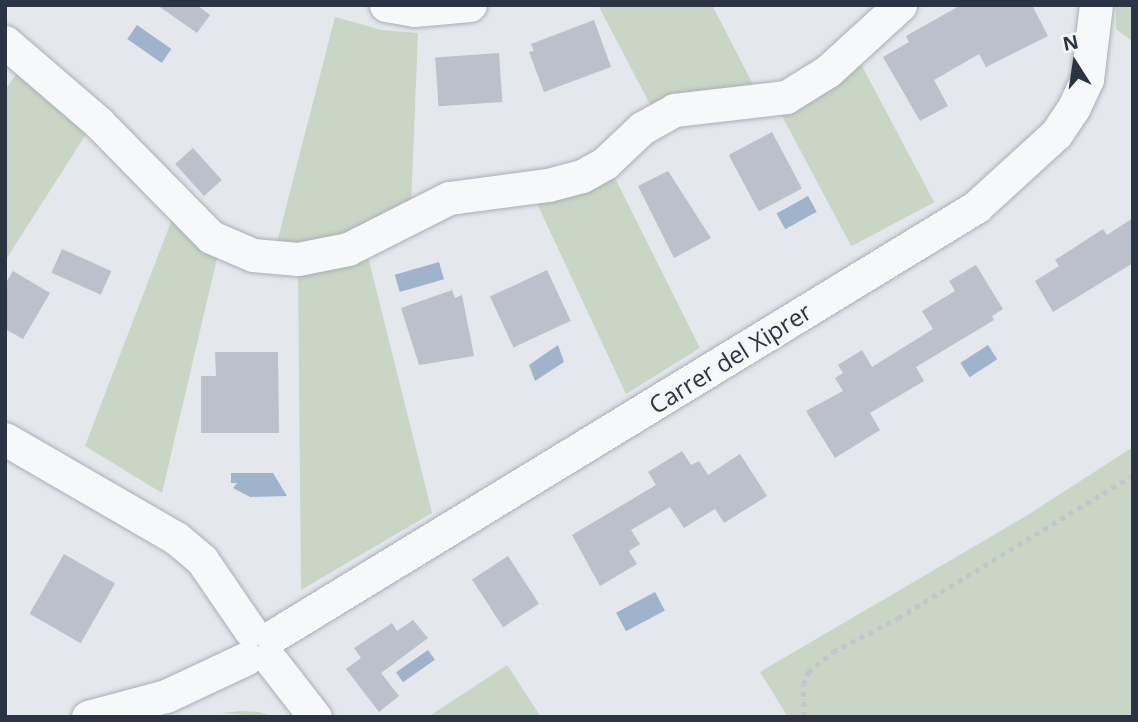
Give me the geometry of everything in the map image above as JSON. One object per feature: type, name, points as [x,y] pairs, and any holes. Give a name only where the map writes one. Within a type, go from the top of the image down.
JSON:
[{"type":"street","points":[[386,5],[414,10],[470,5]]},
{"type":"street","points":[[5,43],[98,122],[211,237],[253,255],[298,259],[348,249],[449,198],[548,185],[582,176],[605,163],[642,128],[674,110],[786,97],[828,71],[900,5]]},
{"type":"street","name":"Carrer del Xiprer","points":[[88,717],[166,696],[260,646],[976,207],[1056,134],[1074,107],[1087,79],[1096,5]]},
{"type":"street","points":[[5,439],[176,538],[202,560],[260,646],[315,717]]},
{"type":"path","points":[[804,717],[803,685],[808,672],[833,652],[898,618],[1133,475]]},
{"type":"green space","points":[[598,5],[712,5],[758,94],[653,110]]},
{"type":"green space","points":[[1116,5],[1133,5],[1133,42],[1116,29]]},
{"type":"green space","points":[[335,17],[382,30],[418,33],[411,205],[351,235],[275,250]]},
{"type":"green space","points":[[855,53],[934,202],[851,246],[772,97]]},
{"type":"green space","points":[[20,69],[90,128],[5,261],[5,90]]},
{"type":"green space","points":[[611,170],[700,348],[626,394],[533,195]]},
{"type":"green space","points":[[174,214],[218,254],[162,493],[85,446]]},
{"type":"green space","points":[[367,253],[432,513],[301,590],[298,269]]},
{"type":"green space","points":[[1133,447],[1133,717],[788,717],[760,672],[1026,516]]},
{"type":"green space","points":[[507,665],[541,717],[428,717]]},
{"type":"green space","points":[[241,711],[259,712],[274,717],[221,713]]},
{"type":"water","points":[[137,25],[171,49],[162,63],[127,39]]},
{"type":"water","points":[[808,196],[817,212],[785,229],[777,213]]},
{"type":"water","points":[[439,262],[444,279],[400,292],[395,275]]},
{"type":"water","points":[[558,345],[564,362],[535,381],[529,365]]},
{"type":"water","points":[[988,345],[997,359],[970,377],[960,363]]},
{"type":"water","points":[[231,473],[273,473],[287,496],[250,497],[233,488],[237,483],[231,483]]},
{"type":"water","points":[[655,592],[665,611],[626,631],[616,613]]},
{"type":"water","points":[[428,650],[435,660],[403,682],[396,672]]},
{"type":"building","points":[[157,5],[197,5],[210,15],[197,33]]},
{"type":"building","points":[[961,5],[1032,5],[1048,36],[986,67],[979,54],[934,80],[948,106],[920,121],[883,57],[909,42],[906,36]]},
{"type":"building","points":[[594,20],[611,67],[544,92],[529,52],[534,51],[531,44]]},
{"type":"building","points":[[499,53],[502,102],[439,106],[435,57]]},
{"type":"building","points":[[772,132],[802,189],[759,212],[729,155]]},
{"type":"building","points":[[193,148],[222,180],[204,196],[175,164]]},
{"type":"building","points":[[668,171],[711,238],[674,258],[638,186]]},
{"type":"building","points":[[1133,218],[1133,263],[1053,312],[1035,281],[1059,266],[1055,260],[1103,229],[1107,235]]},
{"type":"building","points":[[62,249],[111,271],[101,295],[51,273]]},
{"type":"building","points":[[976,265],[1003,309],[992,316],[994,320],[916,367],[924,381],[870,413],[880,430],[835,458],[806,411],[843,391],[835,378],[843,373],[838,365],[862,350],[872,367],[933,329],[922,311],[955,291],[949,281]]},
{"type":"building","points":[[547,270],[571,321],[514,347],[490,297]]},
{"type":"building","points":[[13,271],[50,293],[23,339],[5,329],[5,284]]},
{"type":"building","points":[[452,290],[455,298],[462,295],[474,356],[419,365],[401,308]]},
{"type":"building","points":[[215,352],[278,352],[279,433],[201,433],[201,376],[216,376]]},
{"type":"building","points":[[682,451],[691,465],[699,461],[708,475],[740,454],[767,496],[724,523],[715,509],[684,528],[670,507],[631,530],[640,544],[629,551],[637,564],[600,586],[572,535],[656,485],[648,472]]},
{"type":"building","points":[[64,554],[115,584],[81,643],[30,614]]},
{"type":"building","points":[[508,556],[539,604],[503,627],[472,579]]},
{"type":"building","points":[[413,620],[428,638],[381,673],[399,696],[379,712],[346,669],[361,658],[354,648],[392,623],[397,631]]}]
